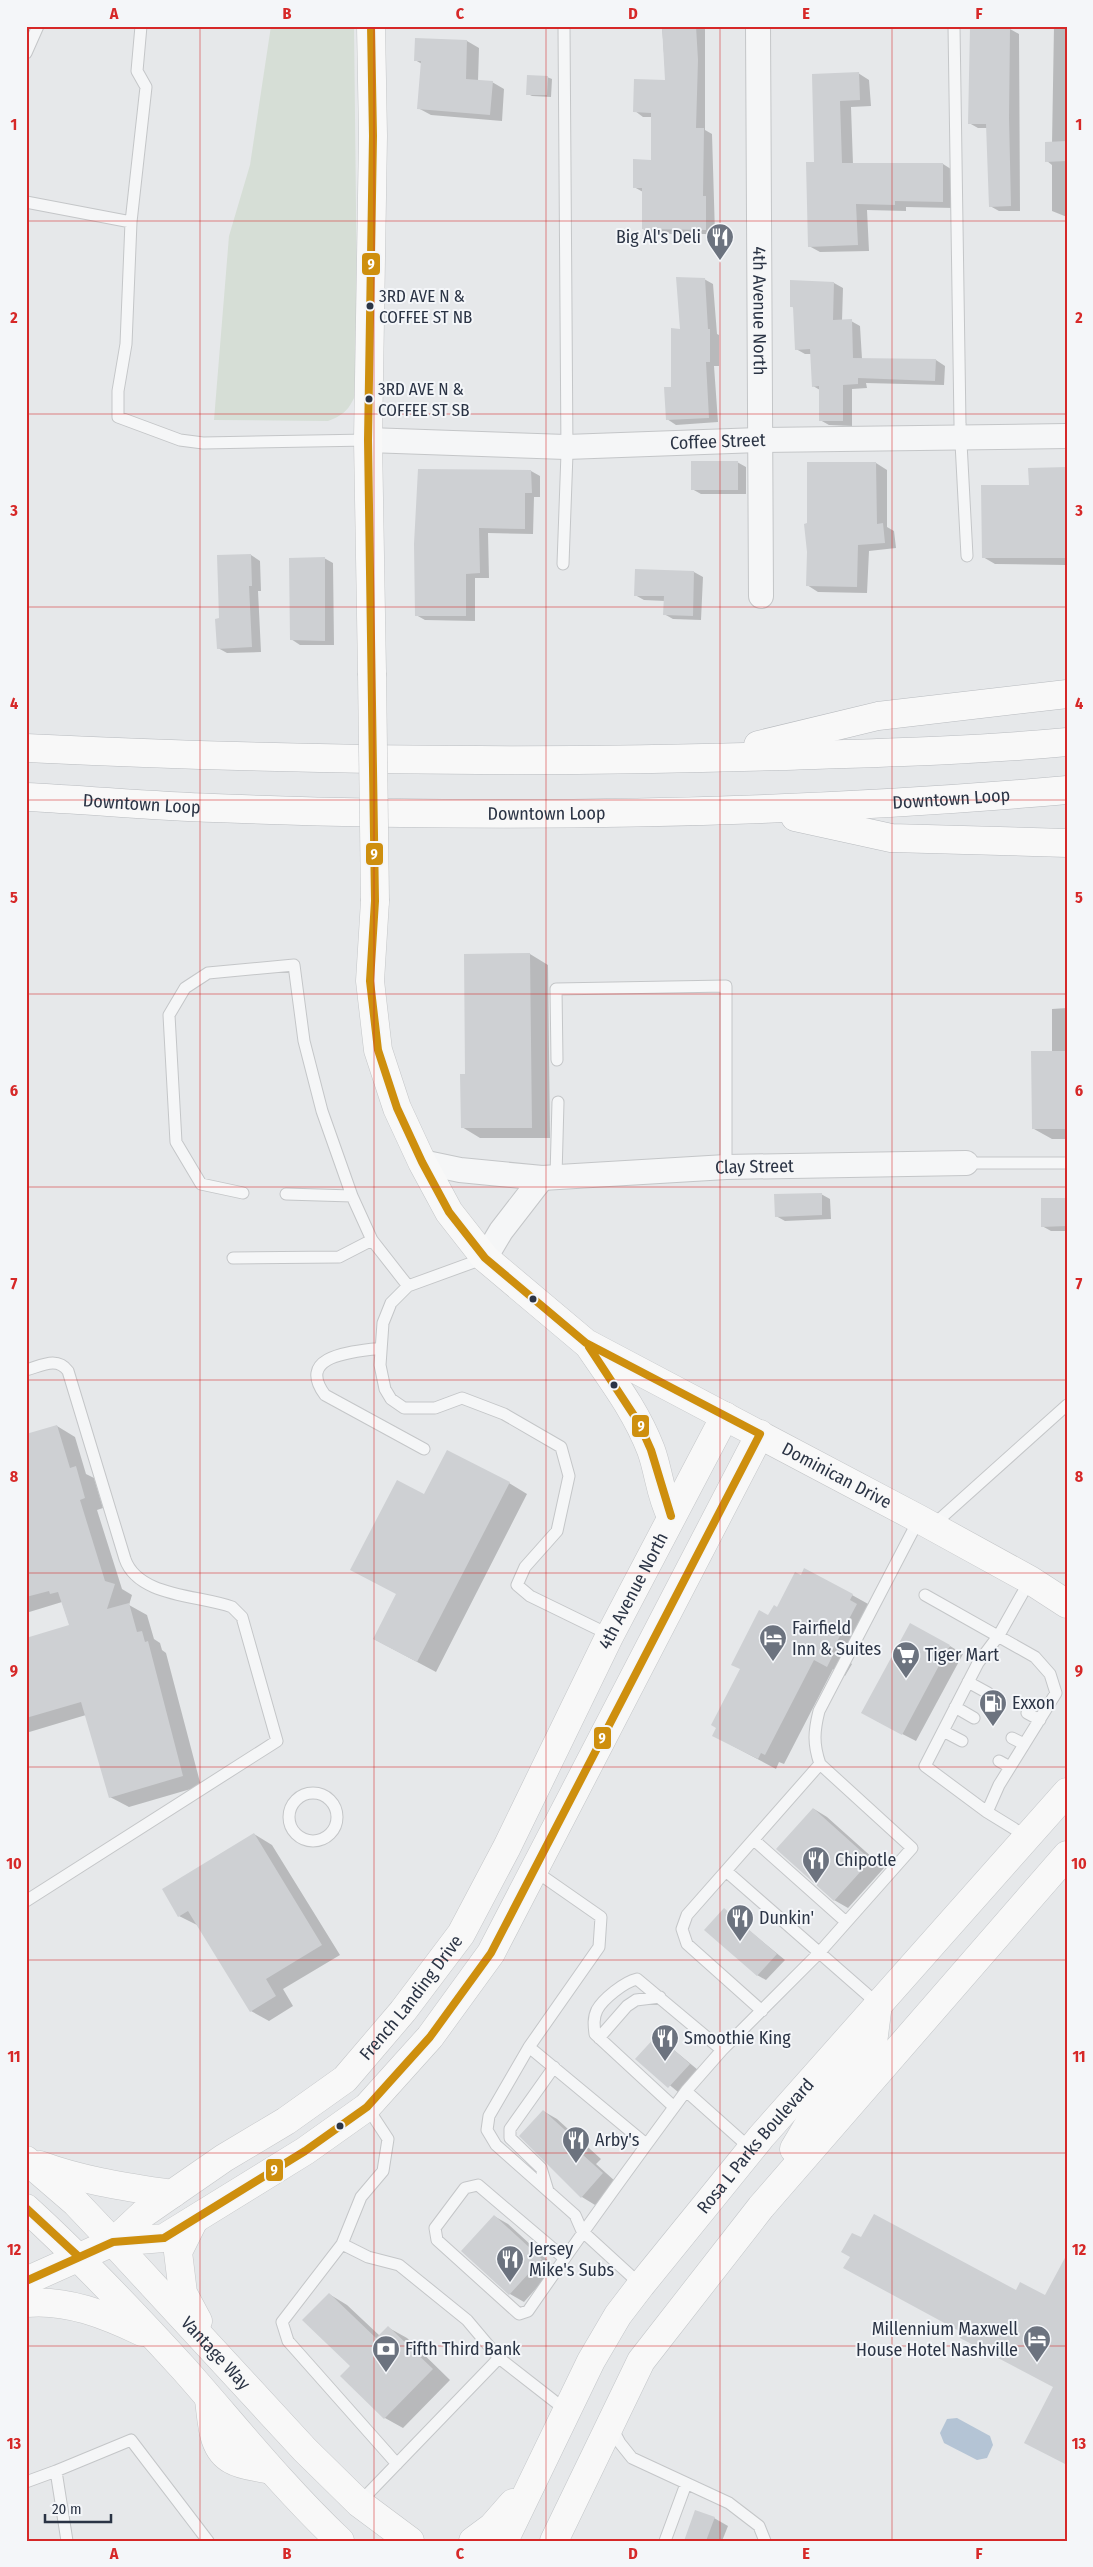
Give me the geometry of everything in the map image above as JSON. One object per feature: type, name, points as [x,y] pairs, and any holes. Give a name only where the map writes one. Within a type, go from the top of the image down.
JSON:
[{"type":"main road","name":"Dominican Drive","points":[[371,26],[373,136],[368,440],[374,901],[370,981],[378,1050],[397,1108],[422,1162],[449,1212],[485,1258],[586,1343],[926,1522],[1030,1580],[1067,1604]]},
{"type":"main road","points":[[705,758],[878,716],[1067,694]]},
{"type":"main road","points":[[26,748],[196,756],[526,760],[705,758],[993,749],[1067,742]]},
{"type":"main road","name":"Downtown Loop","points":[[26,797],[214,808],[518,814],[762,810],[1067,790]]},
{"type":"main road","points":[[762,810],[891,838],[1067,843]]},
{"type":"main road","points":[[586,1343],[633,1409],[651,1451],[663,1502],[671,1516]]},
{"type":"main road","name":"4th Avenue North","points":[[597,1660],[725,1416]]},
{"type":"main road","points":[[610,1635],[647,1650],[760,1434]]},
{"type":"main road","name":"French Landing Drive","points":[[26,2281],[114,2242],[164,2238],[304,2150],[367,2107],[430,2037],[491,1953],[535,1871],[647,1650]]},
{"type":"main road","name":"French Landing Drive","points":[[114,2242],[143,2214],[224,2158],[286,2121],[344,2079],[403,2010],[461,1934],[507,1847],[597,1660]]},
{"type":"main road","name":"Rosa L Parks Boulevard","points":[[504,2541],[591,2360],[618,2315],[751,2149],[1026,1836],[1067,1792]]},
{"type":"main road","points":[[554,2541],[641,2361],[757,2212],[1066,1856]]},
{"type":"main road","points":[[757,2212],[816,2112],[874,2043],[878,2004]]},
{"type":"main road","points":[[344,2079],[367,2107]]},
{"type":"main road","points":[[26,2160],[71,2176],[172,2194]]},
{"type":"main road","name":"Vantage Way","points":[[26,2160],[76,2204],[114,2242],[305,2450],[359,2503],[410,2541]]},
{"type":"main road","name":"Vantage Way","points":[[26,2208],[79,2257],[153,2337],[270,2470],[305,2508],[340,2541]]},
{"type":"main road","points":[[194,2220],[178,2252],[183,2294],[216,2353]]},
{"type":"main road","points":[[26,2303],[64,2304],[110,2317],[153,2337]]},
{"type":"main road","points":[[473,2541],[492,2527],[535,2477]]},
{"type":"street","name":"4th Avenue North","points":[[758,26],[761,596]]},
{"type":"street","name":"Coffee Street","points":[[368,440],[566,447],[759,440],[1067,436]]},
{"type":"street","name":"Clay Street","points":[[422,1162],[460,1170],[549,1177],[726,1168],[966,1163]]},
{"type":"street","points":[[485,1258],[501,1231],[549,1177]]},
{"type":"lane","points":[[26,53],[38,26]]},
{"type":"lane","points":[[141,26],[137,70],[146,86],[131,222],[126,344],[118,391],[118,417],[180,440],[203,443],[368,440]]},
{"type":"lane","points":[[563,564],[566,447],[564,26]]},
{"type":"lane","points":[[954,26],[961,437],[967,556]]},
{"type":"lane","points":[[26,202],[131,222]]},
{"type":"lane","points":[[243,1193],[201,1184],[176,1142],[169,1015],[185,988],[208,973],[294,965],[304,1040],[322,1111],[352,1196],[372,1240],[408,1286]]},
{"type":"lane","points":[[557,1060],[556,989],[726,986],[726,1168]]},
{"type":"lane","points":[[549,1177],[558,1102]]},
{"type":"lane","points":[[966,1163],[1067,1163]]},
{"type":"lane","points":[[286,1194],[352,1196]]},
{"type":"lane","points":[[233,1258],[339,1257],[372,1240]]},
{"type":"lane","points":[[485,1258],[408,1286],[391,1303],[383,1323],[380,1365],[384,1390],[391,1399],[404,1408],[435,1408],[462,1398],[504,1414],[561,1447],[569,1476],[557,1531],[525,1567],[517,1585],[530,1596],[610,1635]]},
{"type":"lane","points":[[381,1348],[335,1355],[328,1358],[321,1366],[317,1375],[318,1385],[326,1395],[424,1449]]},
{"type":"lane","points":[[26,1370],[56,1362],[62,1364],[68,1371],[125,1559],[133,1574],[151,1586],[232,1607],[242,1617],[277,1741],[26,1901]]},
{"type":"lane","points":[[564,2258],[478,2185],[465,2188],[435,2228],[437,2240],[519,2314],[528,2311],[582,2232],[686,2091],[722,2050],[820,1953],[912,1848],[820,1764],[814,1748],[814,1734],[819,1711],[926,1522],[1067,1405]]},
{"type":"lane","points":[[1026,1836],[987,1812],[925,1766],[978,1663],[1000,1635],[1030,1580]]},
{"type":"lane","points":[[925,1595],[1000,1635],[1035,1657],[1050,1674],[1056,1694],[1010,1767],[987,1812]]},
{"type":"lane","points":[[968,1682],[988,1693]]},
{"type":"lane","points":[[955,1708],[974,1718]]},
{"type":"lane","points":[[1027,1713],[1040,1720]]},
{"type":"lane","points":[[943,1731],[962,1740]]},
{"type":"lane","points":[[1012,1738],[1024,1744]]},
{"type":"lane","points":[[999,1761],[1010,1767]]},
{"type":"lane","points":[[762,2011],[687,1944],[682,1929],[687,1915],[820,1764]]},
{"type":"lane","points":[[308,1794],[318,1794],[332,1803],[336,1810],[337,1822],[327,1836],[320,1840],[308,1840],[294,1831],[290,1817],[292,1806],[299,1798],[308,1794]]},
{"type":"lane","points":[[754,1840],[846,1922]]},
{"type":"lane","points":[[535,1871],[601,1917],[599,1947],[530,2047],[489,2116],[487,2130],[496,2145],[575,2215],[582,2232],[641,2285]]},
{"type":"lane","points":[[726,1871],[878,2004]]},
{"type":"lane","points":[[674,2107],[595,2034],[594,2022],[597,2010],[628,1981],[637,1979],[722,2050]]},
{"type":"lane","points":[[599,2038],[626,2006],[636,2000],[660,1997]]},
{"type":"lane","points":[[530,2047],[646,2144]]},
{"type":"lane","points":[[548,2191],[540,2168],[510,2138],[510,2129],[554,2067]]},
{"type":"lane","points":[[686,2091],[751,2149]]},
{"type":"lane","points":[[367,2107],[388,2139],[383,2171],[361,2197],[342,2244],[282,2322],[288,2341],[397,2464]]},
{"type":"lane","points":[[342,2244],[368,2257],[399,2265],[467,2320],[499,2358],[566,2411]]},
{"type":"lane","points":[[359,2503],[499,2358]]},
{"type":"lane","points":[[611,2424],[620,2443],[632,2458],[729,2503],[759,2526],[765,2541]]},
{"type":"lane","points":[[26,2482],[131,2440],[208,2541]]},
{"type":"lane","points":[[56,2471],[67,2541]]},
{"type":"lane","points":[[665,2541],[686,2484]]},
{"type":"shaded area","points":[[271,26],[354,26],[358,389],[344,413],[328,421],[214,420],[229,236],[250,165]]},
{"type":"water","points":[[957,2418],[990,2436],[993,2445],[987,2458],[977,2460],[944,2443],[940,2433],[947,2419]]},
{"type":"building","points":[[662,26],[696,26],[698,60],[696,128],[704,128],[703,196],[706,196],[706,230],[642,229],[642,188],[633,188],[633,159],[651,160],[651,113],[633,112],[634,79],[665,80]]},
{"type":"building","points":[[970,27],[1010,28],[1009,118],[1011,206],[989,207],[986,124],[968,124]]},
{"type":"building","points":[[415,38],[467,40],[466,79],[493,81],[490,115],[417,109],[421,61],[414,61]]},
{"type":"building","points":[[859,72],[860,100],[840,101],[842,163],[943,163],[943,202],[895,201],[895,205],[856,204],[858,245],[808,247],[806,162],[814,162],[812,74]]},
{"type":"building","points":[[527,75],[548,76],[547,95],[526,95]]},
{"type":"building","points":[[1067,141],[1067,161],[1045,162],[1045,142]]},
{"type":"building","points":[[676,277],[705,278],[708,329],[710,329],[710,362],[706,362],[709,418],[666,420],[664,387],[671,387],[671,328],[680,329]]},
{"type":"building","points":[[790,280],[834,282],[833,320],[852,319],[853,358],[936,359],[935,381],[858,378],[858,384],[843,385],[843,421],[819,421],[819,386],[812,387],[810,349],[795,350],[793,307],[790,307]]},
{"type":"building","points":[[691,461],[738,461],[738,490],[691,490]]},
{"type":"building","points":[[807,462],[876,462],[877,524],[883,523],[885,543],[858,545],[857,587],[806,586],[807,552],[804,524],[807,523]]},
{"type":"building","points":[[1067,467],[1067,558],[982,558],[981,485],[1029,485],[1028,468]]},
{"type":"building","points":[[418,469],[531,470],[532,493],[525,493],[525,529],[479,528],[480,573],[466,574],[466,616],[415,616],[414,544]]},
{"type":"building","points":[[251,554],[252,586],[249,586],[252,647],[217,649],[215,619],[219,618],[217,555]]},
{"type":"building","points":[[325,557],[325,641],[290,640],[289,558]]},
{"type":"building","points":[[635,569],[694,571],[693,616],[663,615],[664,596],[634,596]]},
{"type":"building","points":[[530,953],[532,1128],[461,1128],[460,1074],[465,1074],[464,954]]},
{"type":"building","points":[[1031,1051],[1067,1051],[1067,1129],[1032,1129]]},
{"type":"building","points":[[822,1193],[822,1215],[775,1217],[774,1194]]},
{"type":"building","points":[[1041,1198],[1067,1198],[1067,1226],[1041,1227]]},
{"type":"building","points":[[57,1425],[70,1468],[76,1466],[85,1498],[80,1500],[105,1581],[115,1584],[107,1609],[129,1603],[137,1632],[142,1631],[145,1642],[148,1641],[183,1776],[109,1798],[81,1702],[26,1718],[26,1638],[69,1625],[58,1592],[50,1594],[49,1591],[26,1597],[26,1434]]},
{"type":"building","points":[[447,1450],[510,1482],[417,1662],[373,1639],[396,1594],[350,1570],[397,1480],[424,1494]]},
{"type":"building","name":"Fairfield Inn & Suites","points":[[804,1568],[853,1594],[850,1600],[857,1604],[832,1651],[834,1653],[827,1667],[814,1660],[765,1755],[761,1753],[758,1759],[712,1736],[716,1728],[711,1725],[740,1669],[731,1665],[759,1610],[768,1615],[774,1605],[777,1607],[795,1572],[801,1575]]},
{"type":"building","name":"Tiger Mart","points":[[910,1623],[950,1645],[902,1735],[861,1713]]},
{"type":"building","points":[[813,1808],[871,1860],[834,1901],[776,1849]]},
{"type":"building","points":[[254,1833],[322,1945],[266,1979],[276,1996],[250,2012],[188,1911],[178,1917],[162,1889]]},
{"type":"building","name":"Dunkin'","points":[[724,1908],[777,1954],[757,1976],[704,1930]]},
{"type":"building","points":[[657,2035],[690,2064],[668,2088],[635,2059]]},
{"type":"building","points":[[543,2110],[588,2151],[583,2155],[603,2173],[581,2198],[519,2136]]},
{"type":"building","name":"Millennium Maxwell House Hotel Nashville","points":[[874,2214],[1016,2290],[1020,2282],[1045,2295],[1067,2254],[1067,2465],[1024,2443],[1053,2387],[960,2338],[961,2332],[843,2268],[850,2257],[841,2252],[852,2233],[861,2237]]},
{"type":"building","points":[[494,2215],[542,2259],[509,2295],[461,2251]]},
{"type":"building","points":[[329,2293],[376,2338],[388,2326],[433,2369],[384,2419],[340,2376],[350,2366],[302,2320]]},
{"type":"building","points":[[695,2510],[715,2517],[706,2541],[684,2541]]},
{"type":"transit line","name":"9","points":[[26,2281],[113,2242],[164,2238],[305,2151],[367,2107],[430,2037],[491,1953],[760,1434],[586,1343],[485,1258],[449,1212],[422,1162],[397,1108],[378,1050],[370,981],[375,901],[368,440],[373,136],[371,26]]},
{"type":"transit line","name":"9","points":[[589,1347],[639,1423],[651,1450],[671,1516]]},
{"type":"transit line","name":"9","points":[[26,2208],[79,2257]]},
{"type":"place","name":"Big Al's Deli","points":[[720,261]]},
{"type":"place","name":"3RD AVE N & COFFEE ST NB","points":[[370,306]]},
{"type":"place","name":"3RD AVE N & COFFEE ST SB","points":[[369,399]]},
{"type":"place","name":"Fairfield Inn & Suites","points":[[773,1662]]},
{"type":"place","name":"Tiger Mart","points":[[906,1679]]},
{"type":"place","name":"Exxon","points":[[993,1727]]},
{"type":"place","name":"Chipotle","points":[[816,1884]]},
{"type":"place","name":"Dunkin'","points":[[740,1942]]},
{"type":"place","name":"Smoothie King","points":[[665,2062]]},
{"type":"place","name":"Arby's","points":[[576,2164]]},
{"type":"place","name":"Jersey Mike's Subs","points":[[510,2283]]},
{"type":"place","name":"Millennium Maxwell House Hotel Nashville","points":[[1037,2363]]},
{"type":"place","name":"Fifth Third Bank","points":[[386,2373]]}]
